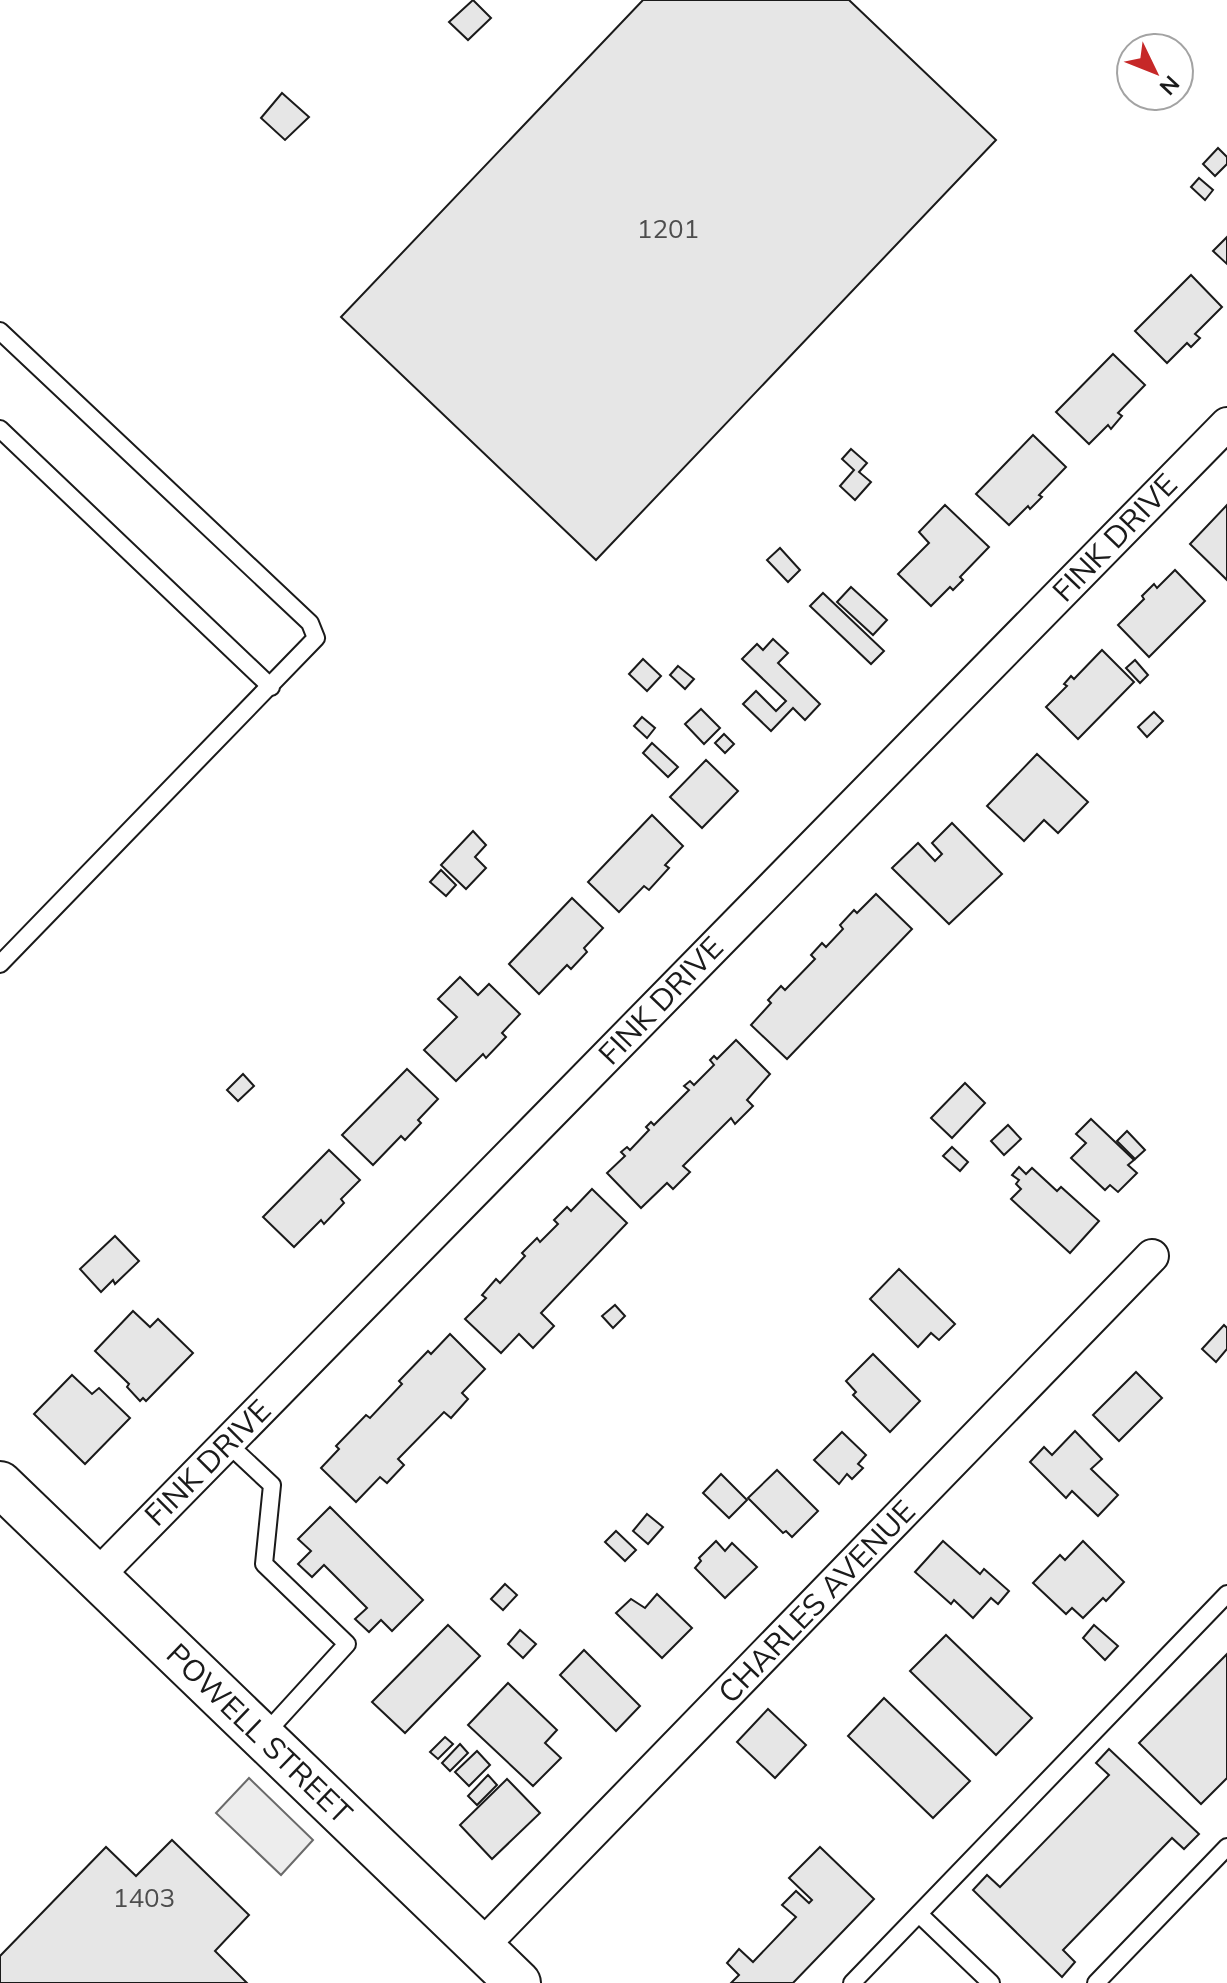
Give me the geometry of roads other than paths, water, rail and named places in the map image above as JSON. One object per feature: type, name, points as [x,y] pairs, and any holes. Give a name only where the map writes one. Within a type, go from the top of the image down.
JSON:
[{"type":"street","name":"FINK DRIVE","points":[[96,1577],[1227,424]]},
{"type":"street","name":"CHARLES AVENUE","points":[[481,1947],[1152,1256]]},
{"type":"street","name":"POWELL STREET","points":[[0,1484],[518,1983]]},
{"type":"lane","points":[[0,331],[310,623],[316,638],[0,964]]},
{"type":"lane","points":[[0,429],[271,687]]},
{"type":"lane","points":[[227,1443],[272,1485],[264,1564],[347,1644],[262,1737]]},
{"type":"lane","points":[[852,1983],[1227,1594]]},
{"type":"lane","points":[[1096,1983],[1227,1847]]},
{"type":"lane","points":[[919,1914],[991,1983]]}]
